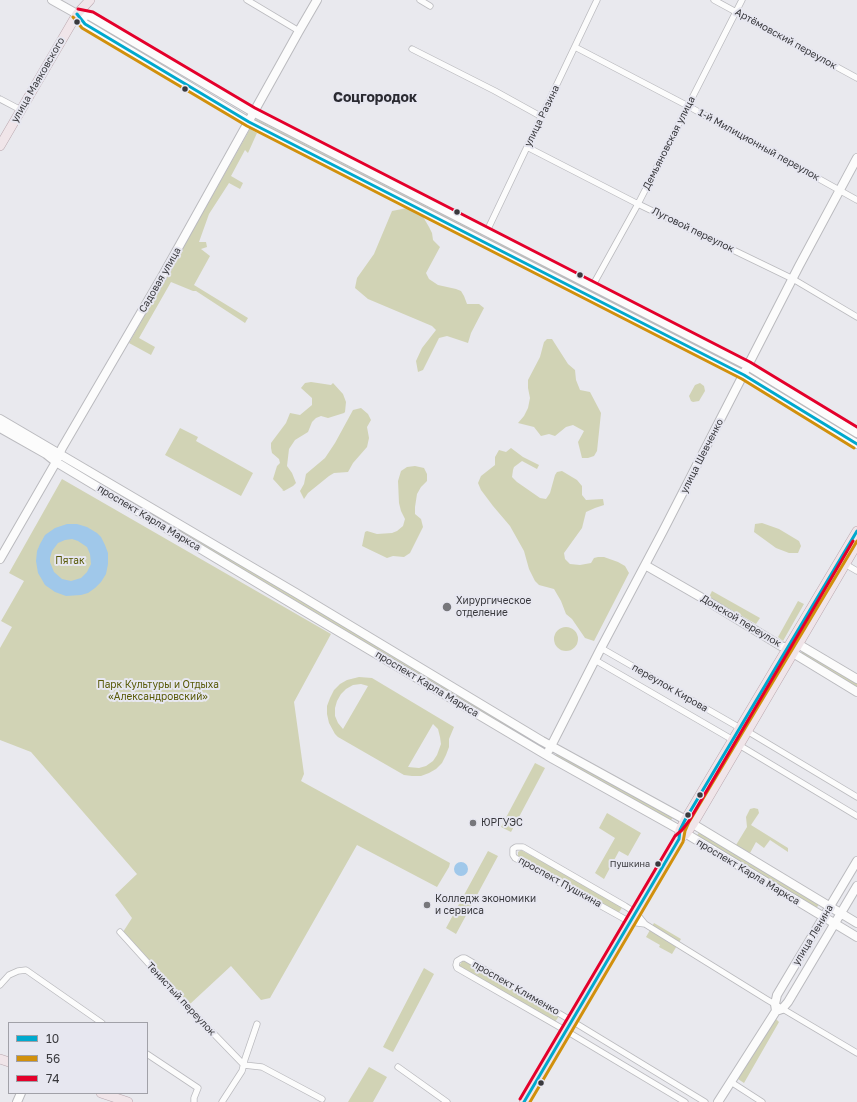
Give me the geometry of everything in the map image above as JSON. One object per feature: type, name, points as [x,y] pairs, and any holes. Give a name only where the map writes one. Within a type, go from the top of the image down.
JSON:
[{"type":"main road","name":"улица Маяковского","points":[[77,14],[81,0]]},
{"type":"main road","name":"улица Маяковского","points":[[0,146],[77,14],[90,0]]},
{"type":"main road","points":[[524,1102],[790,651],[857,531]]},
{"type":"main road","points":[[790,651],[798,644],[845,564],[856,549]]},
{"type":"main road","points":[[104,1094],[128,1102]]},
{"type":"street","points":[[52,0],[77,14],[90,16],[254,112],[748,366],[857,433]]},
{"type":"street","points":[[247,0],[299,30]]},
{"type":"street","name":"Садовая улица","points":[[0,559],[163,275],[317,0]]},
{"type":"street","points":[[420,0],[430,6]]},
{"type":"street","name":"улица Разина","points":[[487,231],[597,0]]},
{"type":"street","name":"Артёмовский переулок","points":[[714,0],[857,78]]},
{"type":"street","name":"Демьяновская улица","points":[[593,285],[638,204],[742,0]]},
{"type":"street","points":[[77,14],[85,24],[249,122],[744,375],[857,444]]},
{"type":"street","name":"1-й Милиционный переулок","points":[[574,47],[688,106],[857,200]]},
{"type":"street","points":[[412,49],[495,91],[542,117]]},
{"type":"street","points":[[0,98],[21,110]]},
{"type":"street","name":"Луговой переулок","points":[[527,147],[638,204],[793,279],[857,317]]},
{"type":"street","name":"улица Шевченко","points":[[547,754],[857,158]]},
{"type":"street","name":"проспект Карла Маркса","points":[[0,419],[551,746],[689,822],[857,923]]},
{"type":"street","name":"проспект Карла Маркса","points":[[0,428],[46,454],[56,462],[681,835],[857,937]]},
{"type":"street","points":[[845,564],[857,571]]},
{"type":"street","name":"Донской переулок","points":[[645,565],[857,692]]},
{"type":"street","points":[[798,644],[857,679]]},
{"type":"street","name":"переулок Кирова","points":[[601,648],[744,729],[857,797]]},
{"type":"street","name":"переулок Кирова","points":[[595,660],[857,816]]},
{"type":"street","name":"проспект Пушкина","points":[[645,924],[630,922],[515,858],[513,855],[514,849],[516,847],[523,847],[636,912],[645,924],[778,1008],[857,1053]]},
{"type":"street","name":"улица Ленина","points":[[778,1008],[777,995],[857,861]]},
{"type":"street","name":"улица Ленина","points":[[718,1102],[778,1008],[788,1002],[857,886]]},
{"type":"street","name":"Тенистый переулок","points":[[120,932],[186,1005],[244,1065]]},
{"type":"street","name":"проспект Клименко","points":[[685,1102],[457,968],[457,961],[465,958],[705,1102]]},
{"type":"street","points":[[0,985],[9,975],[18,971],[26,970],[101,1022]]},
{"type":"street","points":[[222,1102],[242,1071],[256,1024]]},
{"type":"street","points":[[148,1055],[198,1088],[194,1102]]},
{"type":"street","points":[[244,1065],[262,1067],[322,1099]]},
{"type":"street","points":[[398,1067],[447,1102]]},
{"type":"street","points":[[731,1082],[762,1102]]},
{"type":"green space","points":[[256,119],[482,235],[482,237],[255,121]]},
{"type":"green space","points":[[250,129],[257,133],[248,153],[245,150],[231,176],[243,183],[240,189],[229,183],[209,214],[199,242],[206,242],[207,247],[201,249],[210,256],[194,285],[248,318],[245,323],[196,291],[171,282],[139,338],[155,347],[151,355],[129,343]]},
{"type":"green space","points":[[407,208],[422,215],[432,233],[433,240],[440,247],[426,273],[429,279],[438,285],[461,291],[467,304],[479,304],[484,308],[471,333],[468,343],[447,336],[439,338],[423,370],[418,372],[416,361],[422,348],[436,330],[432,326],[368,299],[355,288],[357,278],[374,254],[392,211]]},
{"type":"green space","points":[[490,235],[587,286],[584,292],[487,240]]},
{"type":"green space","points":[[595,290],[744,365],[741,370],[593,294]]},
{"type":"green space","points":[[547,339],[552,339],[568,364],[575,370],[576,380],[580,390],[590,392],[601,413],[597,451],[594,456],[582,458],[578,442],[584,431],[573,425],[566,427],[555,436],[549,434],[541,436],[534,427],[518,423],[528,408],[530,398],[528,380],[540,357],[544,342]]},
{"type":"green space","points":[[311,382],[331,385],[333,383],[343,394],[346,402],[345,412],[328,418],[321,416],[316,418],[312,422],[308,432],[295,440],[289,449],[287,466],[296,483],[284,491],[273,479],[277,466],[280,463],[279,459],[272,453],[271,443],[286,423],[290,413],[300,415],[312,405],[312,398],[301,388],[305,383]]},
{"type":"green space","points":[[700,383],[704,386],[705,391],[699,401],[693,402],[689,396],[695,385]]},
{"type":"green space","points":[[361,408],[368,414],[371,420],[367,427],[369,438],[367,447],[353,463],[348,472],[334,473],[329,476],[308,493],[304,499],[300,491],[304,484],[306,474],[325,458],[353,410]]},
{"type":"green space","points":[[180,428],[198,437],[196,441],[253,473],[241,496],[165,455]]},
{"type":"green space","points":[[511,448],[523,457],[539,465],[537,469],[522,461],[514,467],[512,477],[540,498],[546,499],[550,493],[555,475],[557,472],[562,471],[577,480],[582,486],[582,495],[586,500],[603,499],[604,505],[586,512],[582,528],[564,553],[565,559],[570,564],[580,565],[591,563],[594,558],[604,557],[625,566],[629,573],[594,641],[585,638],[572,619],[566,614],[554,589],[539,585],[535,581],[529,569],[524,551],[510,526],[481,490],[478,483],[481,476],[495,465],[495,457],[499,450],[506,452]]},
{"type":"green space","points":[[75,466],[539,743],[538,745],[73,468]]},
{"type":"green space","points":[[415,466],[424,468],[427,474],[427,481],[417,494],[415,507],[415,514],[421,519],[423,527],[410,553],[404,557],[393,556],[387,558],[362,546],[365,532],[367,531],[377,534],[392,533],[403,526],[405,519],[399,503],[398,481],[401,471],[407,467]]},
{"type":"green space","name":"Парк Культуры и Отдыха «Александровский»","points":[[62,479],[331,634],[294,702],[304,774],[301,781],[450,863],[437,887],[357,845],[270,998],[261,1000],[231,966],[190,1004],[123,932],[132,918],[115,895],[137,874],[31,752],[0,740],[0,648],[12,627],[1,621],[24,581],[9,573]]},
{"type":"green space","points":[[762,523],[779,529],[799,541],[801,546],[798,553],[789,553],[776,548],[754,532],[755,524]]},
{"type":"green space","points":[[712,591],[760,618],[756,624],[709,597]]},
{"type":"green space","points":[[798,601],[804,604],[783,641],[778,637]]},
{"type":"green space","points":[[566,627],[575,630],[578,639],[575,648],[566,651],[557,648],[554,639],[557,630]]},
{"type":"green space","points":[[803,651],[857,682],[857,690],[801,655]]},
{"type":"green space","points":[[359,677],[372,678],[454,727],[449,739],[449,747],[442,763],[436,769],[421,776],[404,775],[338,737],[329,723],[327,706],[334,690],[347,680]],"holes":[[[361,684],[368,686],[343,729],[335,716],[337,701],[346,689],[353,685]],[[433,724],[438,729],[441,744],[437,755],[433,761],[426,766],[419,768],[408,767]]]},
{"type":"green space","points":[[558,752],[673,817],[670,822],[555,757]]},
{"type":"green space","points":[[535,763],[545,768],[511,832],[501,827]]},
{"type":"green space","points":[[750,809],[758,809],[759,813],[751,825],[788,848],[788,852],[770,840],[764,848],[756,842],[750,853],[736,845],[747,827],[746,817]]},
{"type":"green space","points":[[607,813],[641,833],[628,856],[619,851],[604,879],[595,873],[615,838],[599,828]]},
{"type":"green space","points":[[700,831],[819,904],[816,909],[696,837]]},
{"type":"green space","points":[[521,850],[623,906],[618,914],[518,857],[518,852]]},
{"type":"green space","points":[[488,851],[498,856],[456,934],[446,928]]},
{"type":"green space","points":[[654,923],[681,939],[672,954],[659,947],[660,945],[646,937]]},
{"type":"green space","points":[[463,960],[559,1016],[555,1022],[459,966]]},
{"type":"green space","points":[[424,968],[434,974],[393,1052],[383,1047]]},
{"type":"green space","points":[[775,1018],[779,1022],[744,1083],[738,1079]]},
{"type":"green space","points":[[369,1067],[387,1077],[373,1102],[348,1102]]},
{"type":"water","points":[[67,524],[77,524],[87,527],[101,537],[108,553],[106,574],[101,582],[88,593],[66,596],[55,592],[45,585],[38,573],[36,561],[37,551],[45,535],[55,528]],"holes":[[[72,539],[87,547],[90,554],[91,564],[87,572],[81,578],[71,581],[62,579],[54,572],[50,562],[52,551],[58,543],[65,540]]]},
{"type":"water","points":[[458,862],[464,862],[468,866],[468,872],[464,876],[458,876],[454,872],[454,866]]},
{"type":"transit line","name":"74","points":[[78,9],[93,12],[255,108],[750,362],[857,427]]},
{"type":"transit line","name":"10","points":[[77,14],[85,24],[249,122],[744,375],[857,444]]},
{"type":"transit line","name":"56","points":[[73,17],[82,28],[247,126],[742,379],[854,448]]},
{"type":"transit line","name":"10","points":[[524,1102],[679,839],[680,830],[685,820],[857,531]]},
{"type":"transit line","name":"74","points":[[520,1099],[675,836],[689,821],[853,541]]},
{"type":"transit line","name":"56","points":[[530,1102],[683,842],[685,831],[689,822],[857,541]]},
{"type":"place","name":"Хирургическое отделение","points":[[447,607]]},
{"type":"place","name":"ЮРГУЭС","points":[[473,823]]},
{"type":"place","name":"Пушкина","points":[[658,864]]},
{"type":"place","name":"Колледж экономики и сервиса","points":[[427,905]]},
{"type":"district","name":"Соцгородок","points":[[375,98]]},
{"type":"park label","name":"Пятак","points":[[70,561]]}]
